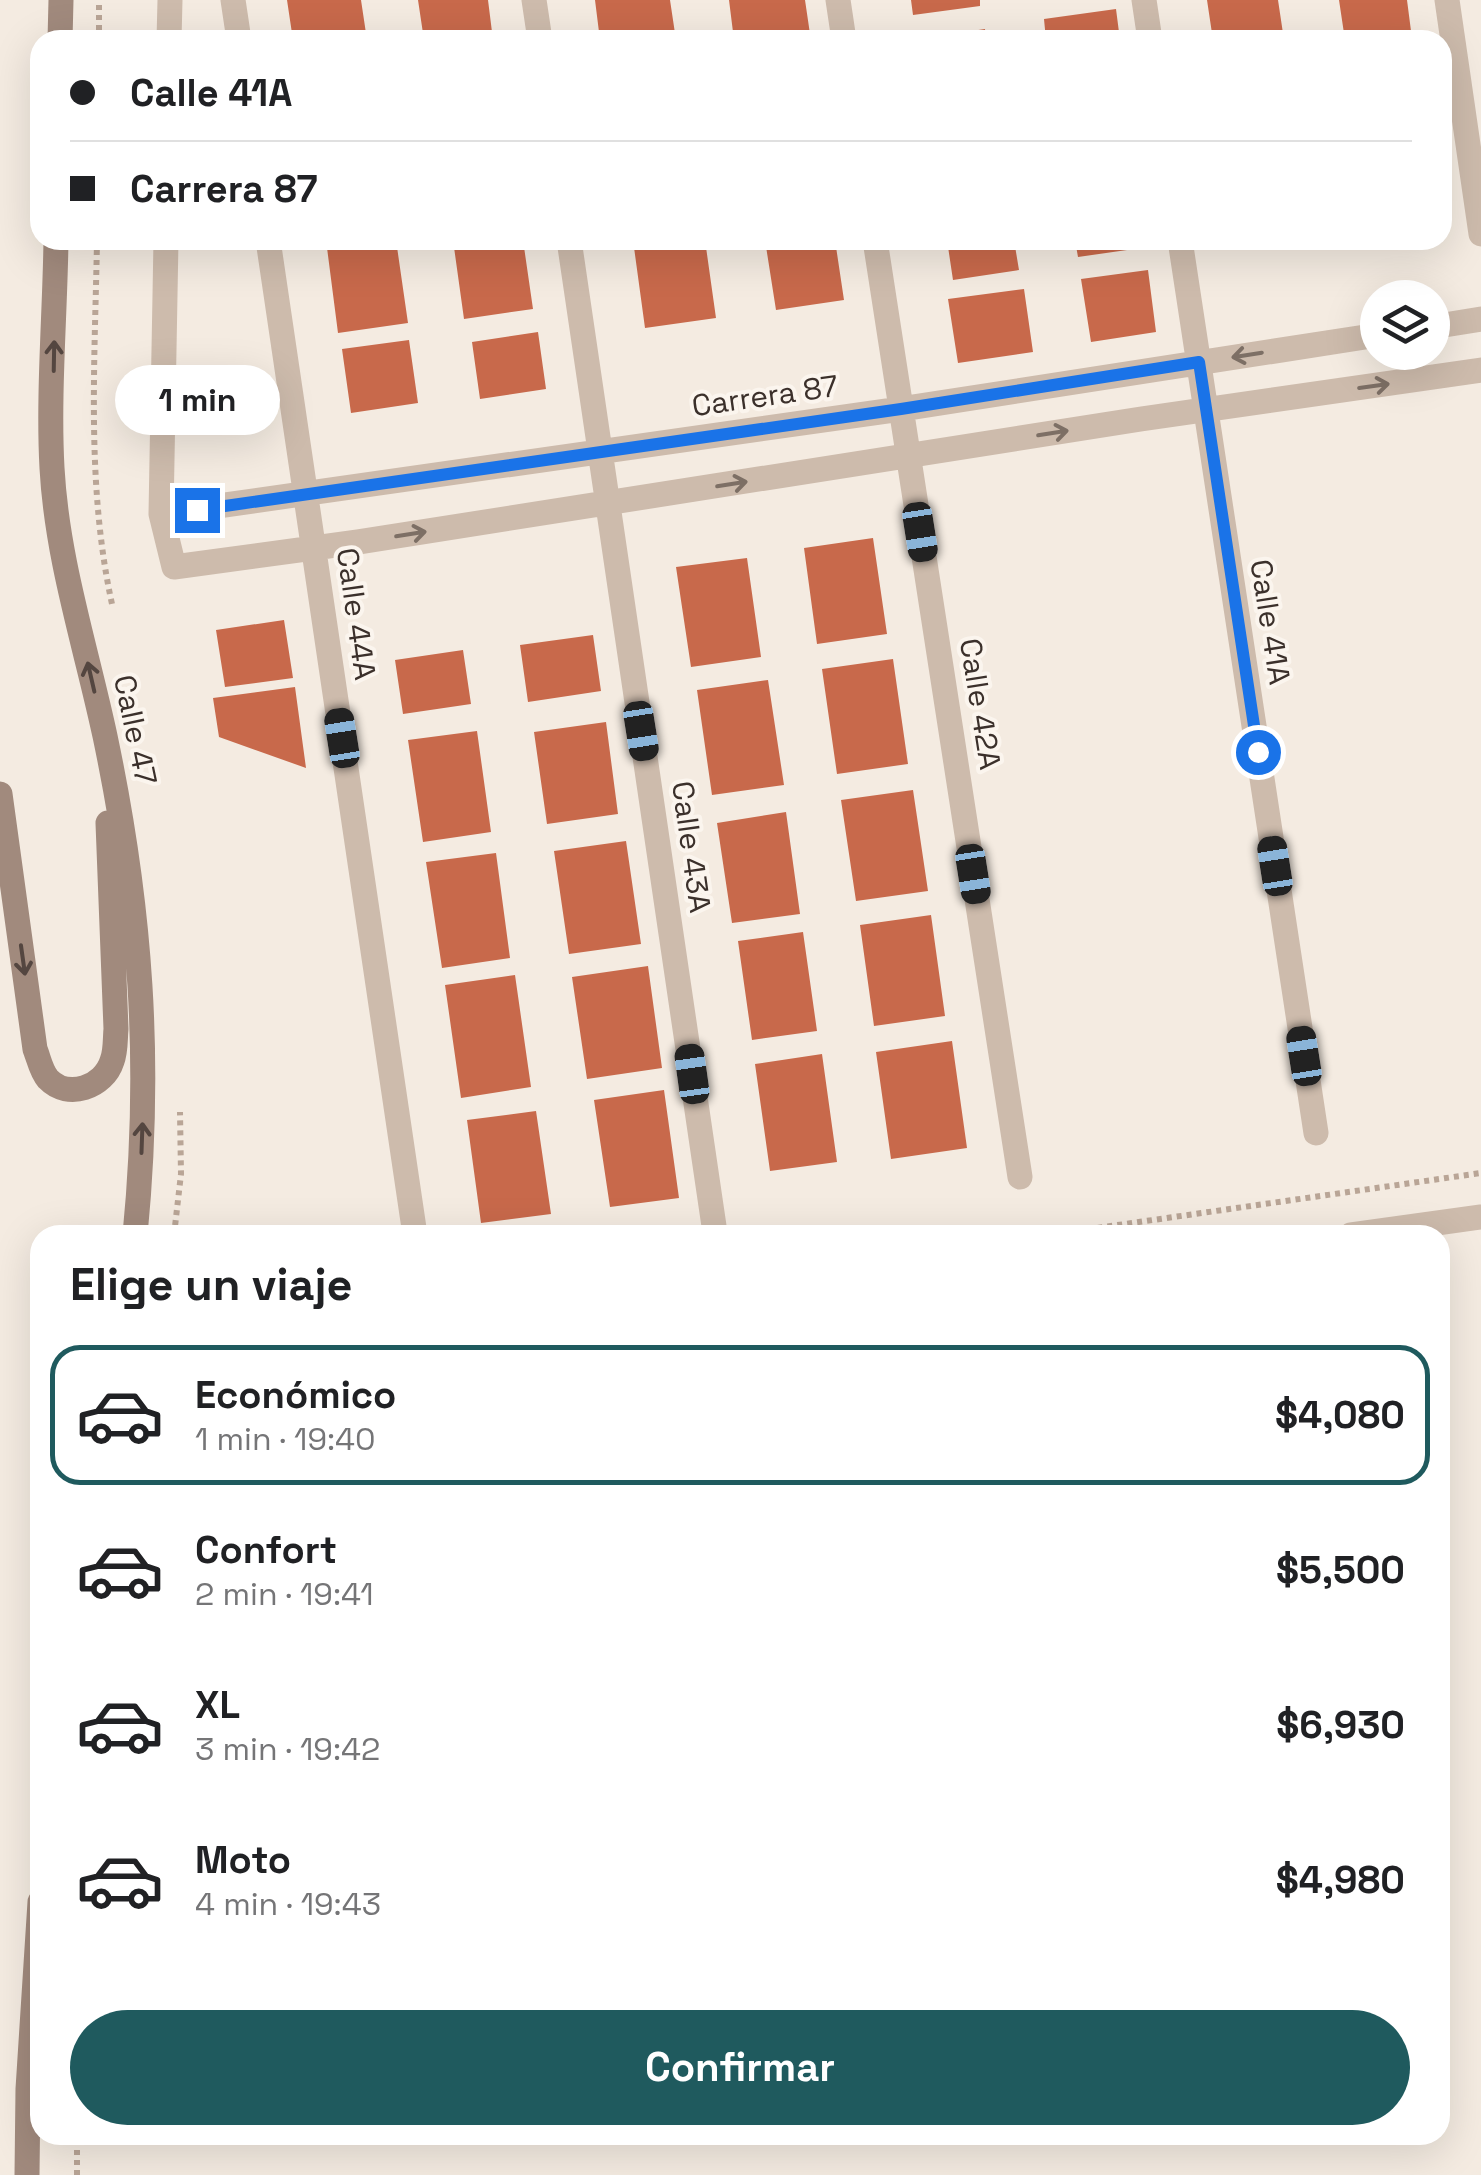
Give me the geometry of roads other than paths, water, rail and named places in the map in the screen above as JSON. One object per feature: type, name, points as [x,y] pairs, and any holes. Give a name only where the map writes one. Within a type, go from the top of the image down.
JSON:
[{"type":"main road","points":[[60,30],[61,0]]},
{"type":"main road","name":"Calle 47","points":[[56,250],[52,468],[64,560],[105,736],[132,881],[145,1050],[142,1166],[135,1225]]},
{"type":"main road","points":[[0,794],[36,1049],[44,1075],[55,1085],[78,1090],[99,1082],[112,1062],[116,1028],[105,736]]},
{"type":"main road","points":[[28,2175],[30,2059]]},
{"type":"street","points":[[169,30],[170,0]]},
{"type":"street","points":[[233,0],[238,30]]},
{"type":"street","points":[[534,0],[538,30]]},
{"type":"street","points":[[838,0],[842,30]]},
{"type":"street","points":[[1144,0],[1148,30]]},
{"type":"street","points":[[1446,0],[1450,30]]},
{"type":"street","points":[[1452,40],[1481,234]]},
{"type":"street","points":[[166,250],[161,514],[174,567],[1481,370]]},
{"type":"street","name":"Calle 44A","points":[[269,250],[414,1225]]},
{"type":"street","name":"Calle 43A","points":[[570,250],[714,1225]]},
{"type":"street","name":"Calle 42A","points":[[877,250],[1020,1177]]},
{"type":"street","name":"Calle 41A","points":[[1182,250],[1316,1132]]},
{"type":"street","points":[[1450,324],[1481,319]]},
{"type":"street","name":"Carrera 87","points":[[161,514],[901,409],[1360,338]]},
{"type":"street","points":[[1423,1225],[1481,1217]]}]
